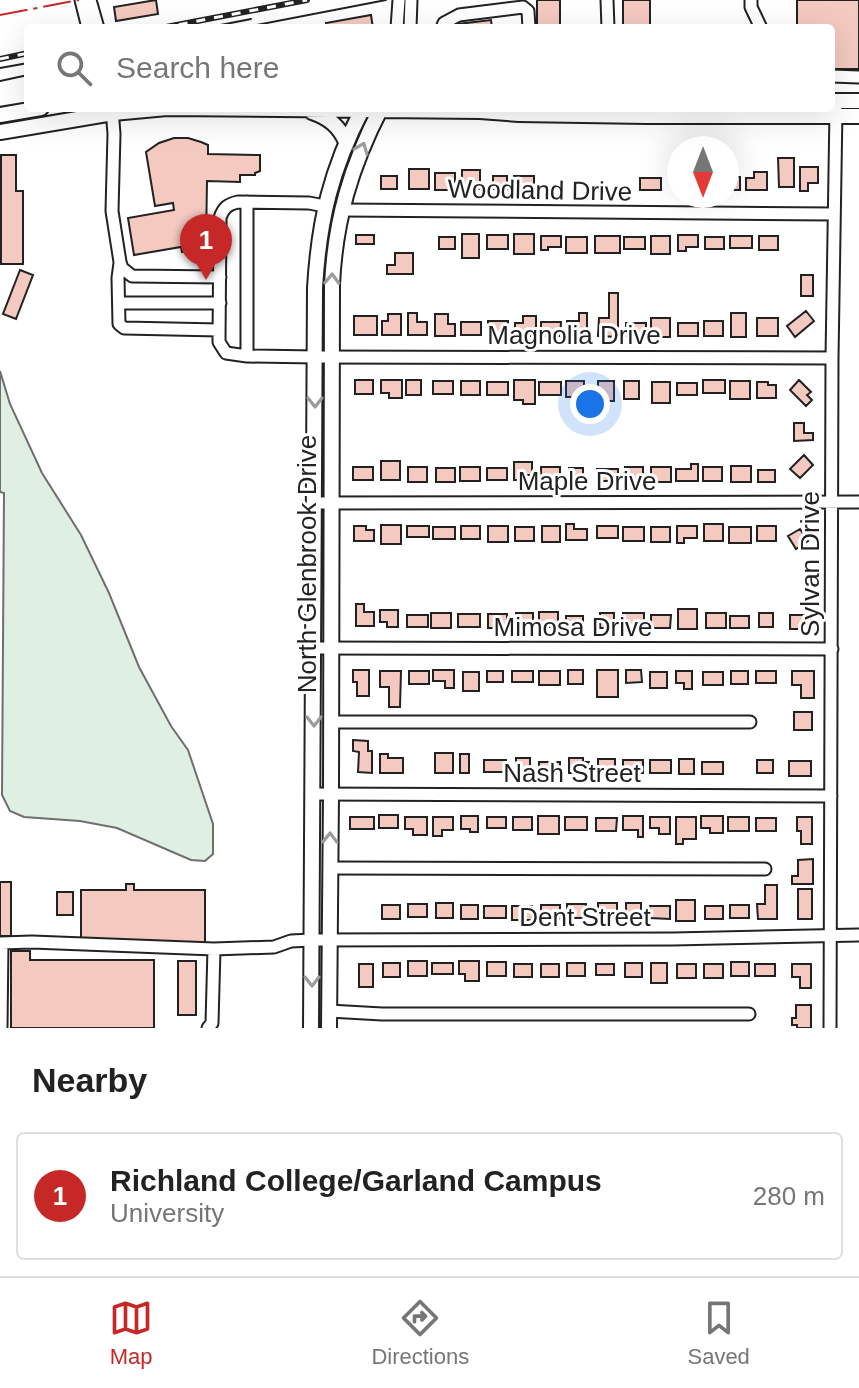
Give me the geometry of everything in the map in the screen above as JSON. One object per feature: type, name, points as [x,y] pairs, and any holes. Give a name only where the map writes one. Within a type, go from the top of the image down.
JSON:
[{"type":"main road","points":[[835,106],[859,101]]},
{"type":"main road","points":[[835,106],[859,116]]},
{"type":"main road","points":[[0,115],[24,111]]},
{"type":"main road","points":[[0,132],[102,112]]},
{"type":"main road","points":[[312,112],[329,119],[346,142]]},
{"type":"main road","name":"North Glenbrook Drive","points":[[329,1028],[331,648],[315,288],[317,252],[333,175],[361,112]]},
{"type":"main road","name":"North Glenbrook Drive","points":[[311,1028],[314,648],[332,357],[333,256],[352,172],[379,112]]},
{"type":"street","points":[[81,0],[87,24]]},
{"type":"street","points":[[90,0],[97,24]]},
{"type":"street","points":[[397,24],[399,0]]},
{"type":"street","points":[[410,24],[411,0]]},
{"type":"street","points":[[607,0],[608,24]]},
{"type":"street","points":[[751,0],[759,24]]},
{"type":"street","points":[[444,24],[459,15],[523,7],[528,11],[529,24]]},
{"type":"street","points":[[835,76],[859,77]]},
{"type":"street","points":[[112,112],[112,211],[122,268],[132,276],[220,277]]},
{"type":"street","name":"Sylvan Drive","points":[[830,1028],[834,112]]},
{"type":"street","points":[[247,202],[247,356],[226,353],[220,346],[222,211],[232,203],[247,202],[325,206]]},
{"type":"street","name":"Woodland Drive","points":[[342,210],[834,214]]},
{"type":"street","points":[[120,262],[119,324],[124,328],[219,330]]},
{"type":"street","points":[[119,303],[220,303]]},
{"type":"street","name":"Magnolia Drive","points":[[247,356],[832,358]]},
{"type":"street","name":"Maple Drive","points":[[323,504],[859,502]]},
{"type":"street","name":"Mimosa Drive","points":[[314,648],[832,649]]},
{"type":"street","points":[[331,722],[750,722]]},
{"type":"street","name":"Nash Street","points":[[313,794],[831,796]]},
{"type":"street","points":[[330,868],[765,869]]},
{"type":"street","name":"Dent Street","points":[[1,943],[214,949],[274,947],[291,941],[312,940],[859,935]]},
{"type":"street","points":[[1,943],[1,1028]]},
{"type":"street","points":[[208,1028],[212,1023],[214,949]]},
{"type":"street","points":[[329,1011],[382,1014],[749,1014]]},
{"type":"green space","points":[[0,371],[10,404],[42,473],[81,535],[139,667],[171,726],[188,750],[213,824],[213,854],[205,861],[191,860],[117,828],[80,821],[24,817],[10,811],[2,795],[4,493],[0,492]]},
{"type":"building","points":[[156,0],[158,14],[116,21],[114,7]]},
{"type":"building","points":[[537,0],[560,0],[560,24],[537,24]]},
{"type":"building","points":[[623,0],[650,0],[650,24],[623,24]]},
{"type":"building","points":[[797,0],[859,0],[859,69],[835,69],[835,24],[797,24]]},
{"type":"building","points":[[371,15],[372,24],[326,24]]},
{"type":"building","points":[[491,20],[492,24],[458,24]]},
{"type":"building","points":[[174,138],[188,138],[208,145],[208,154],[260,155],[260,171],[255,175],[240,175],[240,182],[207,181],[206,243],[197,249],[182,252],[181,247],[134,255],[128,218],[174,210],[173,203],[155,206],[146,152]]},
{"type":"building","points":[[1,155],[16,155],[16,191],[23,191],[23,264],[1,264]]},
{"type":"building","points":[[778,158],[794,158],[794,187],[779,187]]},
{"type":"building","points":[[800,167],[818,167],[818,183],[808,183],[808,191],[800,191]]},
{"type":"building","points":[[409,169],[429,169],[429,189],[409,189]]},
{"type":"building","points":[[462,170],[480,170],[480,189],[475,189],[475,183],[470,183],[470,190],[462,190]]},
{"type":"building","points":[[754,172],[767,172],[767,190],[746,190],[746,178],[754,178]]},
{"type":"building","points":[[435,173],[455,173],[455,190],[435,190]]},
{"type":"building","points":[[381,176],[397,176],[397,189],[381,189]]},
{"type":"building","points":[[493,176],[507,176],[507,189],[493,189]]},
{"type":"building","points":[[514,176],[534,176],[534,191],[514,191]]},
{"type":"building","points":[[640,178],[661,178],[661,190],[640,190]]},
{"type":"building","points":[[462,234],[479,234],[479,258],[462,258]]},
{"type":"building","points":[[514,234],[534,234],[534,254],[514,254]]},
{"type":"building","points":[[356,235],[374,235],[374,244],[356,244]]},
{"type":"building","points":[[487,235],[508,235],[508,249],[487,249]]},
{"type":"building","points":[[678,235],[698,235],[698,247],[678,251]]},
{"type":"building","points":[[541,236],[561,236],[561,247],[541,250]]},
{"type":"building","points":[[595,236],[620,236],[620,253],[595,253]]},
{"type":"building","points":[[651,236],[670,236],[670,254],[651,254]]},
{"type":"building","points":[[730,236],[752,236],[752,248],[730,248]]},
{"type":"building","points":[[759,236],[778,236],[778,250],[759,250]]},
{"type":"building","points":[[439,237],[455,237],[455,249],[439,249]]},
{"type":"building","points":[[566,237],[587,237],[587,253],[566,253]]},
{"type":"building","points":[[624,237],[645,237],[645,249],[624,249]]},
{"type":"building","points":[[705,237],[724,237],[724,249],[705,249]]},
{"type":"building","points":[[395,253],[413,253],[413,274],[387,274],[387,265],[395,265]]},
{"type":"building","points":[[20,270],[33,275],[16,319],[3,314]]},
{"type":"building","points":[[801,275],[813,275],[813,296],[801,296]]},
{"type":"building","points":[[609,293],[618,293],[618,337],[598,336],[599,318],[609,318]]},
{"type":"building","points":[[806,311],[814,321],[795,337],[787,326]]},
{"type":"building","points":[[408,313],[417,313],[417,322],[427,322],[427,335],[408,335]]},
{"type":"building","points":[[579,313],[587,313],[587,336],[567,336],[567,321],[579,321]]},
{"type":"building","points":[[731,313],[746,313],[746,337],[731,337]]},
{"type":"building","points":[[388,314],[401,314],[401,335],[382,335],[382,321],[388,321]]},
{"type":"building","points":[[435,314],[448,314],[448,324],[455,324],[455,336],[435,336]]},
{"type":"building","points":[[354,316],[377,316],[377,335],[354,335]]},
{"type":"building","points":[[523,316],[536,316],[536,336],[515,336],[515,323],[523,323]]},
{"type":"building","points":[[651,318],[670,318],[670,337],[651,337]]},
{"type":"building","points":[[757,318],[778,318],[778,336],[757,336]]},
{"type":"building","points":[[488,321],[508,321],[508,335],[488,335]]},
{"type":"building","points":[[704,321],[723,321],[723,336],[704,336]]},
{"type":"building","points":[[461,322],[481,322],[481,335],[461,335]]},
{"type":"building","points":[[541,322],[561,322],[560,336],[541,336]]},
{"type":"building","points":[[626,323],[646,323],[646,336],[626,336]]},
{"type":"building","points":[[678,323],[698,323],[698,336],[678,336]]},
{"type":"building","points":[[355,380],[373,380],[373,394],[355,394]]},
{"type":"building","points":[[381,380],[402,380],[402,398],[389,398],[389,393],[381,393]]},
{"type":"building","points":[[406,380],[421,380],[421,395],[406,395]]},
{"type":"building","points":[[514,380],[535,380],[535,404],[514,400]]},
{"type":"building","points":[[703,380],[725,380],[725,393],[703,393]]},
{"type":"building","points":[[799,380],[811,392],[807,395],[812,400],[806,406],[790,390]]},
{"type":"building","points":[[433,381],[453,381],[453,394],[433,394]]},
{"type":"building","points":[[461,381],[480,381],[480,395],[461,395]]},
{"type":"building","points":[[566,381],[584,381],[584,404],[572,404],[572,397],[566,397]]},
{"type":"building","points":[[598,381],[614,381],[614,401],[598,401]]},
{"type":"building","points":[[624,381],[639,381],[639,399],[624,399]]},
{"type":"building","points":[[730,381],[750,381],[750,399],[730,399]]},
{"type":"building","points":[[487,382],[508,382],[508,395],[487,395]]},
{"type":"building","points":[[539,382],[561,382],[561,395],[539,395]]},
{"type":"building","points":[[652,382],[670,382],[670,403],[652,403]]},
{"type":"building","points":[[757,382],[776,385],[776,398],[757,398]]},
{"type":"building","points":[[677,383],[697,383],[697,395],[677,395]]},
{"type":"building","points":[[794,423],[804,423],[804,433],[813,433],[813,440],[794,441]]},
{"type":"building","points":[[804,455],[813,465],[800,478],[790,469]]},
{"type":"building","points":[[381,461],[400,461],[400,480],[381,480]]},
{"type":"building","points":[[514,462],[532,462],[532,475],[521,475],[521,480],[514,480]]},
{"type":"building","points":[[691,464],[698,464],[698,481],[676,481],[676,469],[691,469]]},
{"type":"building","points":[[731,466],[751,466],[751,482],[731,482]]},
{"type":"building","points":[[353,467],[373,467],[373,480],[353,480]]},
{"type":"building","points":[[408,467],[427,467],[427,482],[408,482]]},
{"type":"building","points":[[460,467],[480,467],[480,481],[460,481]]},
{"type":"building","points":[[541,467],[560,467],[560,481],[541,481]]},
{"type":"building","points":[[625,467],[643,467],[643,481],[625,481]]},
{"type":"building","points":[[651,467],[671,467],[671,482],[651,482]]},
{"type":"building","points":[[703,467],[722,467],[722,481],[703,481]]},
{"type":"building","points":[[436,468],[455,468],[455,482],[436,482]]},
{"type":"building","points":[[487,468],[507,468],[507,480],[487,480]]},
{"type":"building","points":[[569,468],[583,468],[583,481],[569,481]]},
{"type":"building","points":[[597,469],[618,469],[618,481],[597,481]]},
{"type":"building","points":[[758,470],[775,470],[775,482],[758,482]]},
{"type":"building","points":[[566,524],[574,524],[574,529],[587,529],[587,540],[566,540]]},
{"type":"building","points":[[704,524],[723,524],[723,541],[704,541]]},
{"type":"building","points":[[381,525],[401,525],[401,544],[381,544]]},
{"type":"building","points":[[354,526],[374,530],[374,541],[354,541]]},
{"type":"building","points":[[407,526],[429,526],[429,537],[407,537]]},
{"type":"building","points":[[461,526],[480,526],[480,539],[461,539]]},
{"type":"building","points":[[488,526],[508,526],[508,542],[488,542]]},
{"type":"building","points":[[542,526],[560,526],[560,542],[542,542]]},
{"type":"building","points":[[597,526],[618,526],[618,538],[597,538]]},
{"type":"building","points":[[677,526],[697,526],[697,538],[684,538],[684,543],[677,543]]},
{"type":"building","points":[[757,526],[776,526],[776,541],[757,541]]},
{"type":"building","points":[[433,527],[455,527],[455,539],[433,539]]},
{"type":"building","points":[[515,527],[534,527],[534,541],[515,541]]},
{"type":"building","points":[[623,527],[644,527],[644,541],[623,541]]},
{"type":"building","points":[[651,527],[670,527],[670,542],[651,542]]},
{"type":"building","points":[[729,527],[751,527],[751,543],[729,543]]},
{"type":"building","points":[[800,529],[808,541],[796,549],[788,536]]},
{"type":"building","points":[[356,604],[364,604],[364,612],[374,612],[374,626],[356,626]]},
{"type":"building","points":[[678,609],[697,609],[697,629],[678,629]]},
{"type":"building","points":[[380,610],[398,610],[398,627],[387,627],[387,622],[380,622]]},
{"type":"building","points":[[539,612],[558,612],[558,627],[539,627]]},
{"type":"building","points":[[431,613],[451,613],[451,628],[431,628]]},
{"type":"building","points":[[516,613],[533,613],[533,627],[516,627]]},
{"type":"building","points":[[600,613],[614,613],[614,628],[600,628]]},
{"type":"building","points":[[623,613],[644,613],[644,626],[623,626]]},
{"type":"building","points":[[706,613],[726,613],[726,628],[706,628]]},
{"type":"building","points":[[759,613],[773,613],[773,627],[759,627]]},
{"type":"building","points":[[458,614],[480,614],[480,627],[458,627]]},
{"type":"building","points":[[488,614],[507,614],[507,628],[488,628]]},
{"type":"building","points":[[407,615],[428,615],[428,627],[407,627]]},
{"type":"building","points":[[651,615],[671,615],[670,628],[651,628]]},
{"type":"building","points":[[790,615],[812,615],[812,629],[790,629]]},
{"type":"building","points":[[566,616],[583,616],[583,628],[566,628]]},
{"type":"building","points":[[730,616],[749,616],[749,628],[730,628]]},
{"type":"building","points":[[353,670],[369,670],[369,696],[357,696]]},
{"type":"building","points":[[433,670],[454,670],[454,688],[445,688],[445,681],[433,681]]},
{"type":"building","points":[[568,670],[583,670],[583,684],[568,684]]},
{"type":"building","points":[[597,670],[618,670],[618,697],[597,697]]},
{"type":"building","points":[[626,670],[641,670],[642,682],[626,683]]},
{"type":"building","points":[[380,671],[401,671],[400,707],[389,707],[389,687],[380,687]]},
{"type":"building","points":[[409,671],[429,671],[429,684],[409,684]]},
{"type":"building","points":[[487,671],[503,671],[503,682],[487,682]]},
{"type":"building","points":[[512,671],[533,671],[533,682],[512,682]]},
{"type":"building","points":[[539,671],[560,671],[560,685],[539,685]]},
{"type":"building","points":[[676,671],[692,671],[692,689],[684,689],[684,683],[676,683]]},
{"type":"building","points":[[731,671],[748,671],[748,684],[731,684]]},
{"type":"building","points":[[756,671],[776,671],[776,683],[756,683]]},
{"type":"building","points":[[792,671],[814,671],[814,698],[801,698],[801,685],[792,685]]},
{"type":"building","points":[[463,672],[479,672],[479,691],[463,691]]},
{"type":"building","points":[[650,672],[667,672],[667,688],[650,688]]},
{"type":"building","points":[[703,672],[723,672],[723,685],[703,685]]},
{"type":"building","points":[[794,712],[812,712],[812,730],[794,730]]},
{"type":"building","points":[[353,740],[368,741],[368,751],[372,751],[372,773],[358,772],[359,752],[353,751]]},
{"type":"building","points":[[435,753],[453,753],[453,773],[435,773]]},
{"type":"building","points":[[380,754],[388,754],[388,758],[403,758],[403,773],[380,773]]},
{"type":"building","points":[[460,754],[469,754],[469,773],[460,773]]},
{"type":"building","points":[[516,758],[530,758],[530,773],[516,773]]},
{"type":"building","points":[[569,758],[583,758],[583,762],[589,762],[589,773],[569,773]]},
{"type":"building","points":[[598,759],[615,759],[615,773],[598,773]]},
{"type":"building","points":[[679,759],[694,759],[694,774],[679,774]]},
{"type":"building","points":[[484,760],[506,760],[506,772],[484,772]]},
{"type":"building","points":[[623,760],[643,760],[643,773],[623,773]]},
{"type":"building","points":[[650,760],[671,760],[671,773],[650,773]]},
{"type":"building","points":[[757,760],[773,760],[773,773],[757,773]]},
{"type":"building","points":[[789,761],[811,761],[811,776],[789,776]]},
{"type":"building","points":[[539,762],[560,762],[560,773],[539,773]]},
{"type":"building","points":[[702,762],[723,762],[723,774],[702,774]]},
{"type":"building","points":[[379,815],[398,815],[398,828],[379,828]]},
{"type":"building","points":[[461,816],[478,816],[478,832],[461,829]]},
{"type":"building","points":[[538,816],[559,816],[559,834],[538,834]]},
{"type":"building","points":[[623,816],[643,816],[643,837],[638,837],[638,830],[623,830]]},
{"type":"building","points":[[701,816],[723,816],[723,833],[710,833],[710,828],[701,828]]},
{"type":"building","points":[[350,817],[374,817],[374,829],[350,829]]},
{"type":"building","points":[[405,817],[427,817],[427,835],[413,835],[413,829],[405,829]]},
{"type":"building","points":[[433,817],[453,817],[453,830],[442,830],[442,836],[433,836]]},
{"type":"building","points":[[487,817],[506,817],[506,828],[487,828]]},
{"type":"building","points":[[513,817],[532,817],[532,830],[513,830]]},
{"type":"building","points":[[565,817],[587,817],[587,830],[565,830]]},
{"type":"building","points":[[650,817],[670,817],[670,834],[659,834],[659,828],[650,828]]},
{"type":"building","points":[[676,817],[696,817],[696,839],[683,839],[683,844],[676,844]]},
{"type":"building","points":[[728,817],[749,817],[749,831],[728,831]]},
{"type":"building","points":[[797,817],[812,817],[812,844],[801,844]]},
{"type":"building","points":[[596,818],[617,818],[616,831],[596,831]]},
{"type":"building","points":[[756,818],[776,818],[776,831],[756,831]]},
{"type":"building","points":[[813,859],[813,884],[792,884],[792,876],[798,876],[798,860]]},
{"type":"building","points":[[0,882],[11,882],[11,936],[0,936]]},
{"type":"building","points":[[126,884],[134,884],[134,890],[205,890],[205,945],[81,944],[81,890],[126,890]]},
{"type":"building","points":[[765,885],[777,885],[777,919],[758,919],[757,904],[765,904]]},
{"type":"building","points":[[798,889],[812,889],[812,919],[798,919]]},
{"type":"building","points":[[57,892],[73,892],[73,915],[57,915]]},
{"type":"building","points":[[676,900],[695,900],[695,921],[676,921]]},
{"type":"building","points":[[436,903],[453,903],[453,918],[436,918]]},
{"type":"building","points":[[598,903],[617,903],[617,918],[598,918]]},
{"type":"building","points":[[626,903],[641,903],[641,920],[626,920]]},
{"type":"building","points":[[408,904],[427,904],[427,917],[408,917]]},
{"type":"building","points":[[567,904],[586,904],[586,918],[567,918]]},
{"type":"building","points":[[382,905],[400,905],[400,919],[382,919]]},
{"type":"building","points":[[461,905],[478,905],[478,919],[461,919]]},
{"type":"building","points":[[541,905],[560,905],[560,919],[541,919]]},
{"type":"building","points":[[730,905],[749,905],[749,918],[730,918]]},
{"type":"building","points":[[484,906],[506,906],[506,918],[484,918]]},
{"type":"building","points":[[512,906],[532,906],[532,920],[512,920]]},
{"type":"building","points":[[650,906],[670,906],[670,919],[650,918]]},
{"type":"building","points":[[705,906],[723,906],[723,919],[705,919]]},
{"type":"building","points":[[11,951],[30,951],[30,960],[154,960],[154,1028],[11,1028]]},
{"type":"building","points":[[178,961],[196,961],[196,1015],[178,1015]]},
{"type":"building","points":[[408,961],[427,961],[427,976],[408,976]]},
{"type":"building","points":[[459,961],[479,961],[479,981],[465,981],[465,974],[459,974]]},
{"type":"building","points":[[487,962],[506,962],[506,976],[487,976]]},
{"type":"building","points":[[731,962],[749,962],[749,976],[731,976]]},
{"type":"building","points":[[383,963],[400,963],[400,977],[383,977]]},
{"type":"building","points":[[432,963],[453,963],[453,974],[432,974]]},
{"type":"building","points":[[567,963],[585,963],[585,976],[567,976]]},
{"type":"building","points":[[625,963],[642,963],[642,977],[625,977]]},
{"type":"building","points":[[651,963],[667,963],[667,983],[651,983]]},
{"type":"building","points":[[359,964],[373,964],[373,987],[359,987]]},
{"type":"building","points":[[514,964],[532,964],[532,977],[514,977]]},
{"type":"building","points":[[541,964],[559,964],[559,977],[541,977]]},
{"type":"building","points":[[596,964],[614,964],[614,975],[596,975]]},
{"type":"building","points":[[677,964],[696,964],[696,978],[677,978]]},
{"type":"building","points":[[704,964],[723,964],[723,978],[704,978]]},
{"type":"building","points":[[755,964],[775,964],[775,976],[755,976]]},
{"type":"building","points":[[792,964],[811,964],[811,988],[800,988],[800,977],[792,977]]},
{"type":"building","points":[[796,1005],[811,1005],[811,1028],[792,1025],[792,1018],[796,1018]]},
{"type":"tram line","points":[[262,24],[386,0]]},
{"type":"tram line","points":[[225,24],[251,19]]},
{"type":"tram line","points":[[0,68],[24,64]]},
{"type":"tram line","points":[[0,81],[24,76]]},
{"type":"railway","points":[[182,24],[307,0]]},
{"type":"railway","points":[[0,59],[24,54]]},
{"type":"power","points":[[0,15],[79,0]]},
{"type":"place","name":"Richland College/Garland Campus","points":[[206,280]]}]
